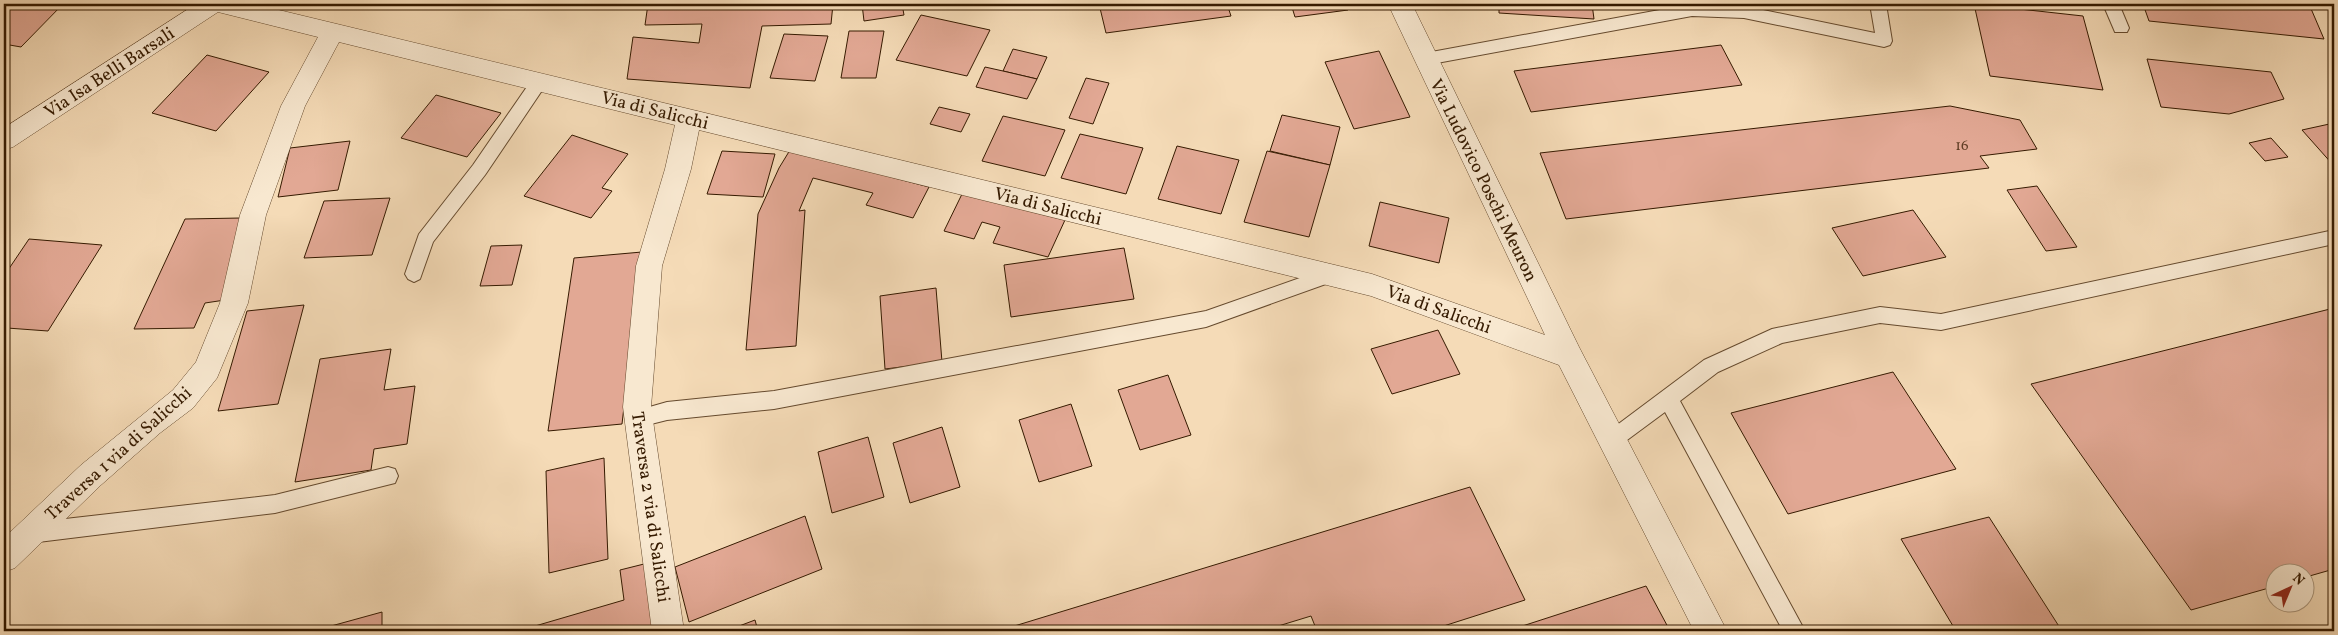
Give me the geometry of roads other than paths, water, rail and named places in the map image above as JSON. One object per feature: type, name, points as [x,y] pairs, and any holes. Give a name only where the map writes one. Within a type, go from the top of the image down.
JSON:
[{"type":"street","name":"Via Isa Belli Barsali","points":[[4,140],[213,4]]},
{"type":"street","name":"Via di Salicchi","points":[[220,4],[1372,285],[1569,356]]},
{"type":"street","name":"Via Ludovico Poschi Meuron","points":[[1400,4],[1569,356]]},
{"type":"street","name":"Traversa 1 via di Salicchi","points":[[4,558],[98,469],[150,424],[184,399],[207,369],[234,303],[256,205],[293,106],[333,32]]},
{"type":"street","points":[[4,115],[44,115]]},
{"type":"street","name":"Traversa 2 via di Salicchi","points":[[668,631],[637,407],[649,266],[678,169],[689,118]]},
{"type":"street","points":[[1569,356],[1711,631]]},
{"type":"lane","points":[[1426,59],[1692,10],[1744,12],[1884,41],[1878,4]]},
{"type":"lane","points":[[2111,4],[2121,28]]},
{"type":"lane","points":[[414,274],[425,239],[478,170],[539,82]]},
{"type":"lane","points":[[1612,440],[1711,366],[1779,335],[1880,315],[1941,322],[2334,237]]},
{"type":"lane","points":[[638,418],[667,411],[774,400],[1206,319],[1331,275]]},
{"type":"lane","points":[[1668,398],[1794,631]]},
{"type":"lane","points":[[30,533],[275,504],[388,476]]}]
